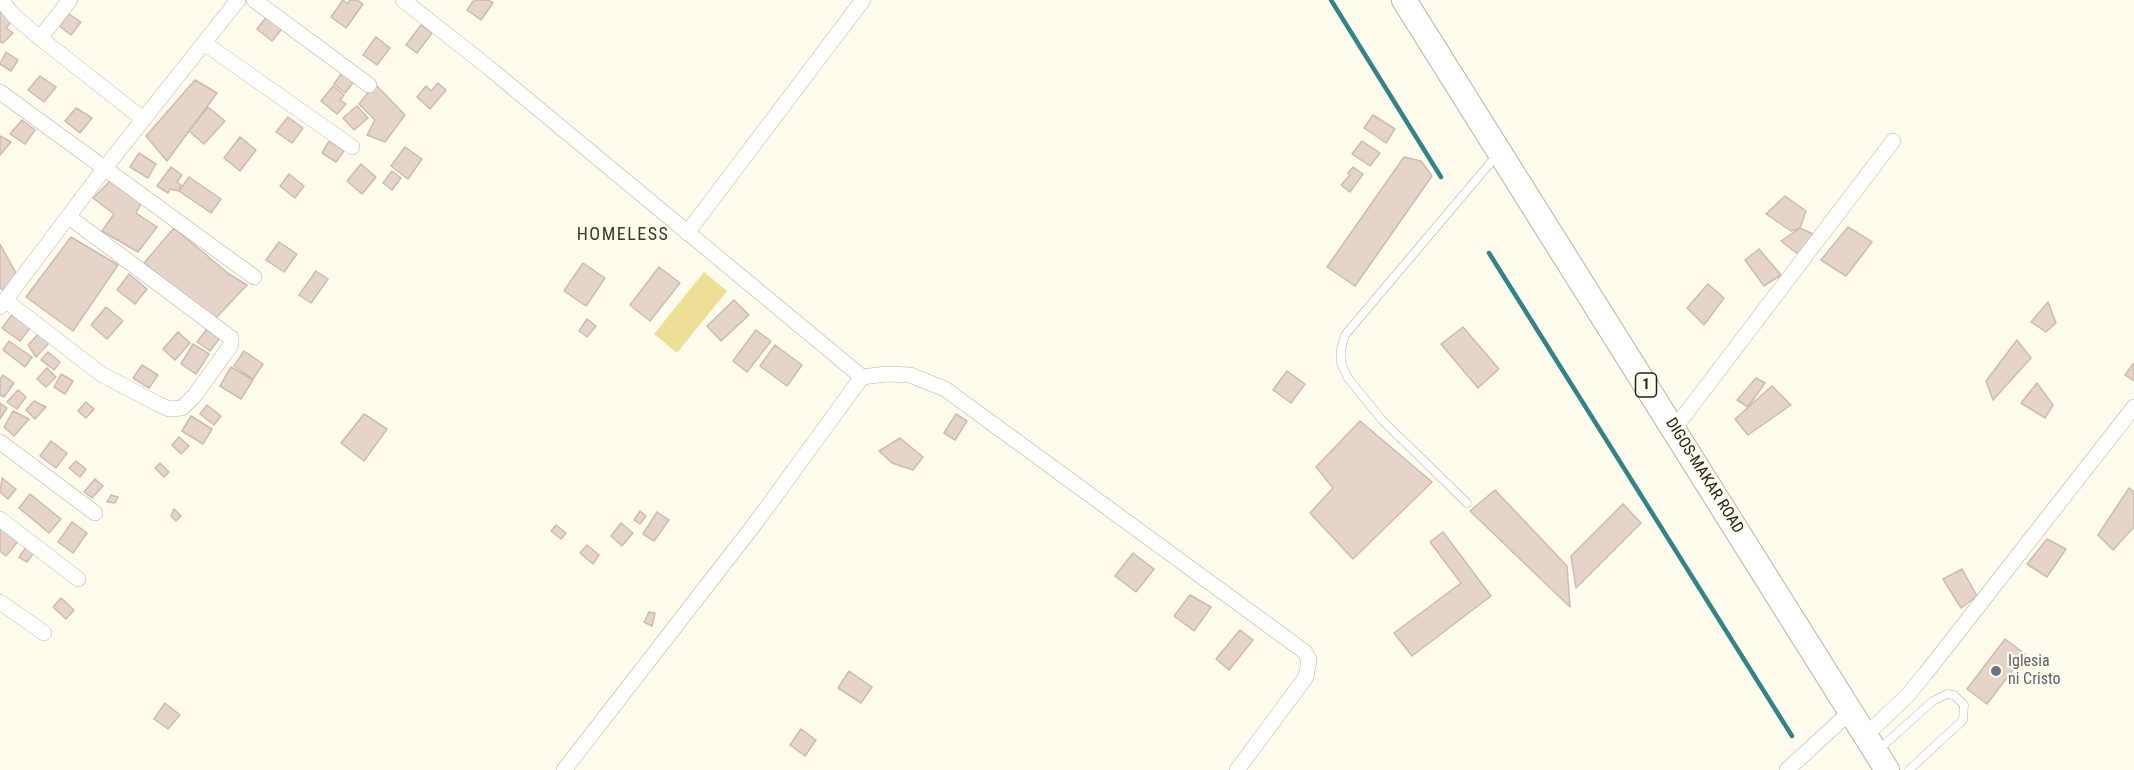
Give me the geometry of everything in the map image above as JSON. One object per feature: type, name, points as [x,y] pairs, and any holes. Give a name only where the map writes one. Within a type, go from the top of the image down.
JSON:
[{"type":"main road","name":"DIGOS-MAKAR ROAD","points":[[1404,0],[1876,752]]},
{"type":"street","points":[[1,0],[14,16],[40,38],[143,119]]},
{"type":"street","points":[[40,38],[70,0]]},
{"type":"street","points":[[69,217],[231,338],[231,345],[195,395],[182,408],[169,409],[101,374],[3,303],[104,169],[238,0]]},
{"type":"street","points":[[254,0],[369,85]]},
{"type":"street","points":[[403,0],[488,66],[862,377],[886,374],[910,375],[945,389],[1305,652],[1309,660],[1306,677],[1237,770]]},
{"type":"street","points":[[687,233],[863,0]]},
{"type":"street","points":[[204,43],[352,147]]},
{"type":"street","points":[[0,92],[254,277]]},
{"type":"street","points":[[1674,429],[1893,141]]},
{"type":"street","points":[[564,770],[750,531],[862,377]]},
{"type":"street","points":[[1876,752],[1907,696],[2134,407]]},
{"type":"street","points":[[0,442],[95,513]]},
{"type":"street","points":[[0,519],[78,579]]},
{"type":"street","points":[[0,602],[44,633]]},
{"type":"street","points":[[1787,770],[1851,711]]},
{"type":"lane","points":[[1467,503],[1375,411],[1348,378],[1341,363],[1341,349],[1346,335],[1500,152]]},
{"type":"lane","points":[[1876,752],[1933,701],[1947,694],[1954,695],[1965,705],[1963,720],[1909,770]]},
{"type":"shaded area","points":[[704,272],[727,291],[677,353],[654,334]]},
{"type":"building","points":[[343,0],[347,4],[350,0],[357,0],[363,4],[346,28],[331,17]]},
{"type":"building","points":[[474,0],[488,0],[493,3],[481,20],[467,10]]},
{"type":"building","points":[[0,11],[12,21],[6,28],[13,33],[3,43],[0,42]]},
{"type":"building","points":[[69,14],[81,22],[71,35],[59,26]]},
{"type":"building","points":[[268,15],[284,26],[272,41],[257,29]]},
{"type":"building","points":[[421,25],[432,33],[417,53],[406,45]]},
{"type":"building","points":[[376,37],[390,48],[377,65],[363,55]]},
{"type":"building","points":[[6,52],[18,60],[11,71],[0,64]]},
{"type":"building","points":[[344,70],[356,79],[345,93],[334,84]]},
{"type":"building","points":[[40,76],[56,87],[44,102],[28,90]]},
{"type":"building","points":[[195,80],[217,93],[167,161],[146,136]]},
{"type":"building","points":[[438,83],[446,90],[430,109],[417,97],[426,86],[431,91]]},
{"type":"building","points":[[375,84],[405,115],[385,142],[367,135],[375,120],[359,104]]},
{"type":"building","points":[[333,86],[344,95],[340,100],[346,104],[337,114],[321,101]]},
{"type":"building","points":[[357,106],[368,118],[354,130],[343,118]]},
{"type":"building","points":[[208,107],[225,121],[204,144],[189,131]]},
{"type":"building","points":[[76,108],[92,118],[80,133],[65,121]]},
{"type":"building","points":[[1373,115],[1395,129],[1386,143],[1364,128]]},
{"type":"building","points":[[288,117],[303,128],[292,143],[276,132]]},
{"type":"building","points":[[22,120],[35,130],[25,144],[10,134]]},
{"type":"building","points":[[0,136],[11,142],[0,155]]},
{"type":"building","points":[[240,137],[256,150],[240,171],[224,158]]},
{"type":"building","points":[[329,141],[344,151],[336,162],[322,153]]},
{"type":"building","points":[[1362,141],[1380,153],[1370,166],[1352,154]]},
{"type":"building","points":[[405,147],[422,159],[408,179],[391,166]]},
{"type":"building","points":[[139,153],[156,164],[148,178],[130,167]]},
{"type":"building","points":[[1404,157],[1421,161],[1432,176],[1355,286],[1327,267]]},
{"type":"building","points":[[361,164],[376,177],[362,194],[347,181]]},
{"type":"building","points":[[171,167],[182,175],[177,182],[181,185],[179,191],[170,189],[168,193],[157,186]]},
{"type":"building","points":[[1353,167],[1363,174],[1350,192],[1341,185],[1350,175],[1348,173]]},
{"type":"building","points":[[392,171],[401,178],[392,190],[383,183]]},
{"type":"building","points":[[289,174],[304,186],[295,198],[280,186]]},
{"type":"building","points":[[189,177],[221,199],[211,213],[179,191]]},
{"type":"building","points":[[113,178],[142,202],[136,213],[157,227],[138,252],[102,231],[114,214],[93,198]]},
{"type":"building","points":[[1785,196],[1806,211],[1800,228],[1791,231],[1766,214]]},
{"type":"building","points":[[1848,227],[1872,242],[1846,276],[1821,260]]},
{"type":"building","points":[[174,228],[229,274],[247,285],[214,320],[144,263]]},
{"type":"building","points":[[1800,228],[1815,235],[1799,255],[1781,241]]},
{"type":"building","points":[[71,237],[118,265],[73,331],[26,297]]},
{"type":"building","points":[[279,242],[297,254],[284,272],[266,260]]},
{"type":"building","points":[[0,244],[17,275],[3,290],[0,288]]},
{"type":"building","points":[[1759,249],[1781,275],[1764,286],[1745,260]]},
{"type":"building","points":[[583,263],[605,278],[586,306],[564,291]]},
{"type":"building","points":[[659,267],[680,283],[650,321],[630,305]]},
{"type":"building","points":[[316,271],[328,279],[311,303],[299,295]]},
{"type":"building","points":[[129,274],[147,289],[135,304],[117,290]]},
{"type":"building","points":[[1708,284],[1724,298],[1704,325],[1687,308]]},
{"type":"building","points":[[734,300],[749,315],[721,341],[707,326]]},
{"type":"building","points":[[2048,302],[2056,323],[2046,332],[2031,322]]},
{"type":"building","points":[[106,307],[123,321],[107,339],[91,325]]},
{"type":"building","points":[[12,315],[30,328],[20,341],[2,328]]},
{"type":"building","points":[[587,319],[596,326],[587,337],[579,331]]},
{"type":"building","points":[[1463,327],[1499,369],[1478,388],[1441,344]]},
{"type":"building","points":[[207,329],[220,338],[210,351],[197,342]]},
{"type":"building","points":[[756,330],[771,341],[747,372],[733,361]]},
{"type":"building","points":[[40,332],[50,342],[36,357],[28,345]]},
{"type":"building","points":[[178,332],[190,343],[175,360],[163,349]]},
{"type":"building","points":[[2017,340],[2031,358],[1993,400],[1986,381]]},
{"type":"building","points":[[9,341],[32,357],[25,367],[3,350]]},
{"type":"building","points":[[193,344],[209,354],[196,374],[181,364]]},
{"type":"building","points":[[775,345],[802,365],[787,386],[760,366]]},
{"type":"building","points":[[244,351],[263,364],[253,379],[234,366]]},
{"type":"building","points":[[48,352],[60,362],[54,370],[41,360]]},
{"type":"building","points":[[2134,364],[2134,381],[2125,375]]},
{"type":"building","points":[[142,365],[158,375],[149,388],[133,378]]},
{"type":"building","points":[[231,367],[253,380],[241,399],[220,386]]},
{"type":"building","points":[[47,368],[56,377],[46,387],[37,379]]},
{"type":"building","points":[[1287,371],[1305,384],[1291,403],[1273,390]]},
{"type":"building","points":[[61,374],[73,381],[65,394],[54,387]]},
{"type":"building","points":[[3,375],[14,383],[4,397],[0,395],[0,379]]},
{"type":"building","points":[[1756,378],[1765,383],[1748,407],[1737,400]]},
{"type":"building","points":[[2037,383],[2053,405],[2045,418],[2021,403]]},
{"type":"building","points":[[1772,386],[1791,405],[1748,435],[1735,419]]},
{"type":"building","points":[[18,390],[26,397],[17,409],[7,402]]},
{"type":"building","points":[[34,401],[46,407],[35,419],[26,410]]},
{"type":"building","points":[[86,402],[94,409],[86,418],[78,411]]},
{"type":"building","points":[[0,403],[7,408],[0,419]]},
{"type":"building","points":[[207,405],[221,416],[214,425],[200,414]]},
{"type":"building","points":[[13,411],[29,419],[14,436],[4,427]]},
{"type":"building","points":[[364,414],[387,429],[364,461],[341,443]]},
{"type":"building","points":[[956,414],[967,421],[955,440],[944,433]]},
{"type":"building","points":[[191,416],[212,429],[203,444],[182,431]]},
{"type":"building","points":[[1360,421],[1432,482],[1353,559],[1310,513],[1333,488],[1316,467]]},
{"type":"building","points":[[179,437],[189,446],[181,454],[172,445]]},
{"type":"building","points":[[900,438],[923,457],[913,470],[892,463],[879,451]]},
{"type":"building","points":[[51,441],[67,453],[56,468],[40,456]]},
{"type":"building","points":[[76,461],[86,469],[80,477],[69,468]]},
{"type":"building","points":[[160,463],[169,472],[164,477],[155,468]]},
{"type":"building","points":[[2,478],[16,489],[8,499],[0,492]]},
{"type":"building","points":[[95,479],[103,486],[92,498],[84,492]]},
{"type":"building","points":[[2129,488],[2134,492],[2134,527],[2113,550],[2098,535]]},
{"type":"building","points":[[1495,490],[1567,566],[1570,607],[1470,511]]},
{"type":"building","points":[[30,494],[61,519],[49,533],[19,508]]},
{"type":"building","points":[[111,495],[118,497],[115,503],[107,502]]},
{"type":"building","points":[[1623,504],[1641,523],[1576,588],[1571,556]]},
{"type":"building","points":[[174,509],[181,516],[176,521],[171,516]]},
{"type":"building","points":[[640,511],[646,516],[640,524],[634,520]]},
{"type":"building","points":[[657,512],[669,520],[654,541],[643,534]]},
{"type":"building","points":[[72,522],[87,533],[73,553],[58,542]]},
{"type":"building","points":[[621,523],[633,533],[622,546],[611,536]]},
{"type":"building","points":[[0,525],[19,540],[6,556],[0,551]]},
{"type":"building","points":[[556,525],[566,533],[561,539],[551,531]]},
{"type":"building","points":[[1443,532],[1491,596],[1412,656],[1394,633],[1461,583],[1430,542]]},
{"type":"building","points":[[2047,539],[2066,549],[2047,577],[2027,564]]},
{"type":"building","points":[[587,545],[599,555],[593,564],[580,553]]},
{"type":"building","points":[[27,546],[35,551],[27,562],[19,557]]},
{"type":"building","points":[[1133,553],[1154,569],[1136,592],[1115,576]]},
{"type":"building","points":[[1962,569],[1977,596],[1961,608],[1943,579]]},
{"type":"building","points":[[1190,595],[1211,607],[1194,631],[1174,616]]},
{"type":"building","points":[[61,598],[74,610],[66,619],[53,607]]},
{"type":"building","points":[[649,612],[655,613],[652,626],[644,622]]},
{"type":"building","points":[[1240,630],[1253,640],[1229,670],[1216,659]]},
{"type":"building","name":"Iglesia ni Cristo","points":[[2005,639],[2025,654],[1987,704],[1967,689]]},
{"type":"building","points":[[849,671],[872,687],[861,703],[838,688]]},
{"type":"building","points":[[165,703],[180,715],[168,729],[154,719]]},
{"type":"building","points":[[801,729],[816,740],[805,756],[790,745]]},
{"type":"waterway","points":[[1331,0],[1441,177]]},
{"type":"waterway","points":[[1489,253],[1792,736]]},
{"type":"place","name":"Iglesia ni Cristo","points":[[1996,671]]},
{"type":"district","name":"HOMELESS","points":[[623,235]]}]
